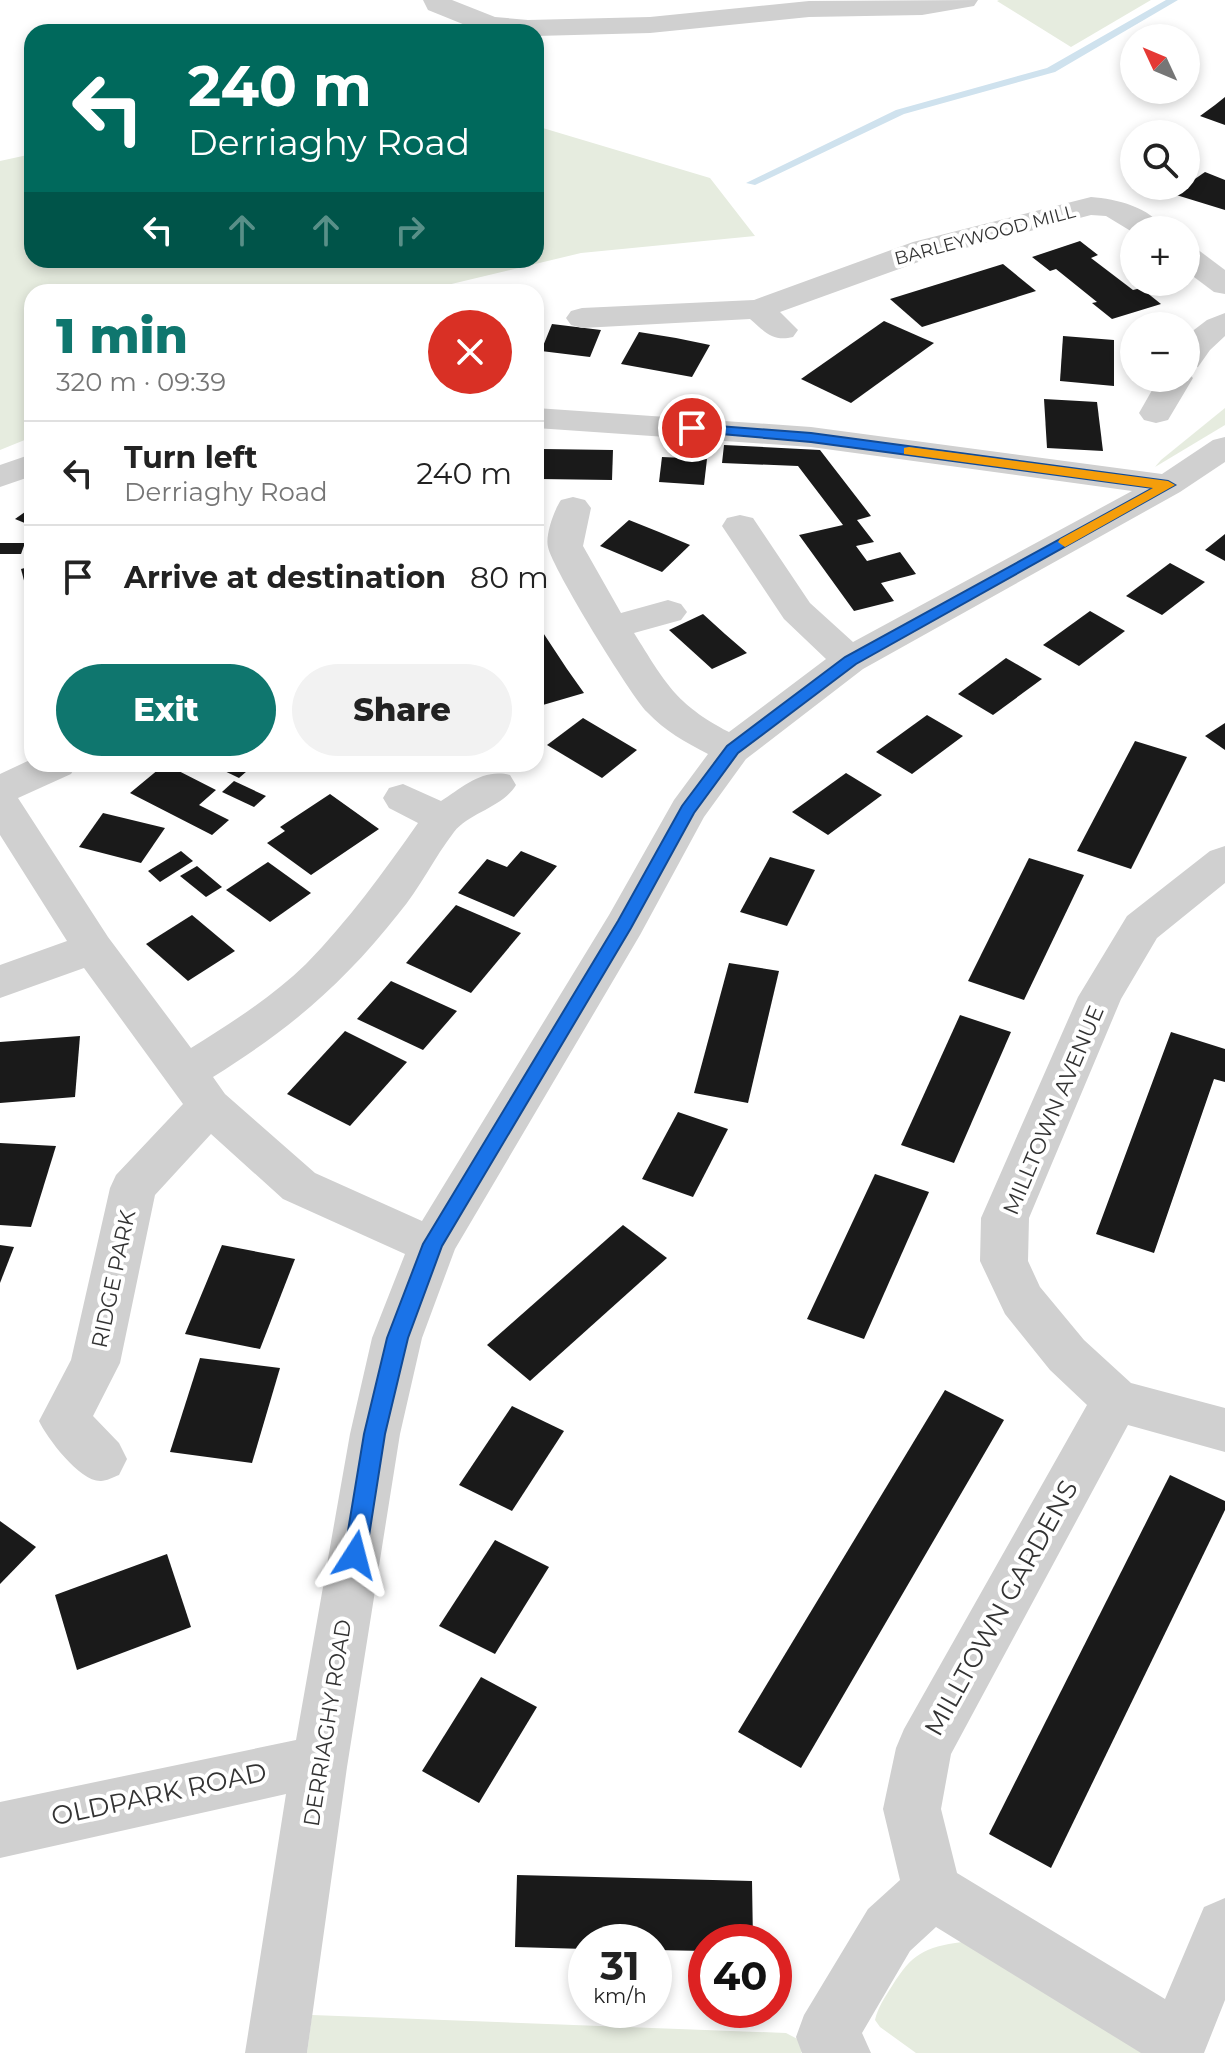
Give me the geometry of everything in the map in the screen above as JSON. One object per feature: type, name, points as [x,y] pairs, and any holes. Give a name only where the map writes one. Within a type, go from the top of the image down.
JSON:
[{"type":"street","points":[[436,0],[438,4],[488,24]]},
{"type":"street","points":[[544,28],[650,25],[809,9],[922,7],[965,0]]},
{"type":"street","name":"BARLEYWOOD MILL","points":[[582,318],[758,309],[924,249],[1091,206],[1113,208],[1126,216]]},
{"type":"street","points":[[758,309],[782,330]]},
{"type":"street","points":[[1200,339],[1225,323]]},
{"type":"street","points":[[1156,413],[1168,392]]},
{"type":"street","points":[[544,419],[811,437],[1168,485]]},
{"type":"street","name":"DERRIAGHY ROAD","points":[[276,2053],[319,1767],[375,1434],[397,1338],[433,1244],[625,924],[688,810],[732,750],[850,660],[1168,485],[1225,447]]},
{"type":"street","points":[[0,477],[24,467]]},
{"type":"street","points":[[573,508],[565,546],[586,587],[658,701],[686,726],[732,750]]},
{"type":"street","points":[[740,526],[797,611],[850,660]]},
{"type":"street","points":[[611,627],[668,612]]},
{"type":"street","points":[[0,790],[39,772]]},
{"type":"street","name":"RIDGE PARK","points":[[101,1459],[64,1421],[95,1363],[133,1188],[197,1090],[257,1028],[320,976],[386,901],[442,819],[496,785]]},
{"type":"street","points":[[403,798],[442,819]]},
{"type":"street","points":[[0,802],[93,948],[197,1090],[299,1186],[398,1232],[433,1244]]},
{"type":"street","name":"MILLTOWN AVENUE","points":[[1225,861],[1142,927],[1100,997],[1005,1218],[1004,1261],[1022,1300],[1067,1355],[1116,1400],[1225,1430]]},
{"type":"street","points":[[0,982],[93,948]]},
{"type":"street","name":"MILLTOWN GARDENS","points":[[932,1891],[912,1809],[924,1748],[1116,1400]]},
{"type":"street","name":"OLDPARK ROAD","points":[[0,1830],[285,1767],[319,1767]]},
{"type":"street","points":[[840,2053],[826,2037],[889,1930],[932,1891],[1178,2041],[1225,1928]]},
{"type":"shaded area","points":[[999,0],[1151,0],[1071,47]]},
{"type":"shaded area","points":[[544,128],[710,178],[755,236],[581,253],[544,262]]},
{"type":"shaded area","points":[[24,156],[24,268],[518,268],[451,284],[24,284],[24,440],[0,450],[0,161]]},
{"type":"shaded area","points":[[1225,408],[1225,425],[1155,467],[1161,460]]},
{"type":"shaded area","points":[[962,1942],[1166,2053],[916,2053],[880,2027],[875,2020],[878,2011],[899,1975],[913,1959],[938,1946]]},
{"type":"shaded area","points":[[312,2015],[568,2025],[568,2028],[786,2033],[807,2044],[801,2053],[307,2053]]},
{"type":"building","points":[[1225,97],[1225,125],[1200,116],[1215,105]]},
{"type":"building","points":[[1205,172],[1225,180],[1225,210],[1192,200],[1200,200],[1200,175]]},
{"type":"building","points":[[1080,241],[1098,255],[1091,258],[1120,280],[1120,296],[1151,296],[1161,304],[1135,312],[1120,312],[1120,317],[1112,319],[1092,303],[1097,302],[1056,269],[1050,271],[1032,257]]},
{"type":"building","points":[[1003,264],[1036,291],[922,327],[890,299]]},
{"type":"building","points":[[884,321],[934,343],[851,403],[801,379]]},
{"type":"building","points":[[552,324],[601,330],[590,357],[544,351]]},
{"type":"building","points":[[639,332],[710,345],[692,377],[621,364]]},
{"type":"building","points":[[1063,336],[1114,340],[1114,386],[1060,381]]},
{"type":"building","points":[[1044,399],[1097,402],[1103,451],[1047,448]]},
{"type":"building","points":[[724,445],[820,450],[871,516],[857,520],[874,542],[856,546],[867,561],[900,552],[916,574],[881,583],[894,601],[854,611],[799,535],[843,525],[798,466],[722,463]]},
{"type":"building","points":[[544,449],[613,450],[612,480],[544,479]]},
{"type":"building","points":[[662,457],[707,459],[704,485],[659,482]]},
{"type":"building","points":[[24,513],[24,523],[15,519]]},
{"type":"building","points":[[629,520],[690,545],[662,572],[600,546]]},
{"type":"building","points":[[1225,534],[1225,561],[1205,550]]},
{"type":"building","points":[[0,543],[24,543],[21,554],[0,554]]},
{"type":"building","points":[[1170,563],[1205,582],[1162,615],[1126,596]]},
{"type":"building","points":[[1090,611],[1125,631],[1079,666],[1043,645]]},
{"type":"building","points":[[703,614],[747,653],[712,669],[669,630]]},
{"type":"building","points":[[544,634],[567,669],[584,693],[544,705]]},
{"type":"building","points":[[1006,658],[1042,679],[993,715],[958,694]]},
{"type":"building","points":[[927,715],[963,736],[912,774],[876,752]]},
{"type":"building","points":[[583,718],[637,750],[602,778],[547,745]]},
{"type":"building","points":[[1225,723],[1225,750],[1205,736]]},
{"type":"building","points":[[1135,741],[1187,757],[1131,869],[1077,851]]},
{"type":"building","points":[[155,772],[181,772],[216,790],[199,805],[229,820],[212,835],[130,793]]},
{"type":"building","points":[[227,772],[246,772],[239,778]]},
{"type":"building","points":[[846,773],[882,795],[828,835],[792,812]]},
{"type":"building","points":[[234,781],[266,796],[254,807],[222,792]]},
{"type":"building","points":[[330,794],[379,829],[311,875],[267,843],[285,831],[280,827]]},
{"type":"building","points":[[103,813],[165,828],[141,863],[79,847]]},
{"type":"building","points":[[181,851],[193,861],[160,882],[148,871]]},
{"type":"building","points":[[521,851],[557,866],[514,917],[458,893],[487,859],[507,867]]},
{"type":"building","points":[[770,857],[815,870],[787,926],[740,912]]},
{"type":"building","points":[[1029,858],[1084,875],[1024,1000],[968,981]]},
{"type":"building","points":[[268,862],[311,893],[270,922],[226,890]]},
{"type":"building","points":[[197,866],[222,887],[206,897],[180,876]]},
{"type":"building","points":[[456,905],[521,933],[471,993],[406,963]]},
{"type":"building","points":[[192,915],[235,951],[188,981],[146,944]]},
{"type":"building","points":[[729,963],[779,971],[748,1103],[694,1093]]},
{"type":"building","points":[[391,981],[457,1011],[423,1050],[357,1019]]},
{"type":"building","points":[[960,1015],[1011,1032],[954,1163],[901,1145]]},
{"type":"building","points":[[345,1031],[407,1062],[350,1126],[287,1094]]},
{"type":"building","points":[[1171,1032],[1225,1049],[1225,1082],[1214,1079],[1154,1253],[1096,1234]]},
{"type":"building","points":[[80,1036],[75,1097],[0,1103],[0,1042]]},
{"type":"building","points":[[678,1112],[728,1129],[693,1197],[642,1179]]},
{"type":"building","points":[[0,1143],[56,1146],[31,1227],[0,1225]]},
{"type":"building","points":[[875,1174],[929,1192],[864,1339],[807,1319]]},
{"type":"building","points":[[623,1225],[667,1258],[530,1381],[487,1345]]},
{"type":"building","points":[[0,1245],[14,1247],[0,1283]]},
{"type":"building","points":[[222,1245],[295,1259],[260,1349],[185,1334]]},
{"type":"building","points":[[200,1358],[280,1368],[252,1463],[170,1452]]},
{"type":"building","points":[[945,1390],[1004,1420],[801,1768],[738,1732]]},
{"type":"building","points":[[512,1406],[564,1431],[512,1511],[459,1485]]},
{"type":"building","points":[[1170,1475],[1225,1501],[1225,1510],[1051,1868],[989,1834]]},
{"type":"building","points":[[0,1521],[36,1547],[0,1584]]},
{"type":"building","points":[[495,1540],[549,1567],[495,1654],[439,1626]]},
{"type":"building","points":[[167,1554],[191,1627],[77,1670],[55,1595]]},
{"type":"building","points":[[481,1677],[537,1707],[479,1803],[422,1771]]},
{"type":"building","points":[[517,1875],[752,1881],[753,1924],[688,1924],[688,1951],[672,1950],[672,1924],[568,1924],[568,1948],[515,1947]]},
{"type":"waterway","points":[[751,183],[900,112],[1051,70],[1173,0]]},
{"type":"slow traffic","points":[[909,451],[1168,485],[1065,542]]},
{"type":"route","points":[[355,1555],[375,1434],[397,1338],[433,1244],[625,924],[688,810],[732,750],[850,660],[1168,485],[811,437],[692,428]]}]
